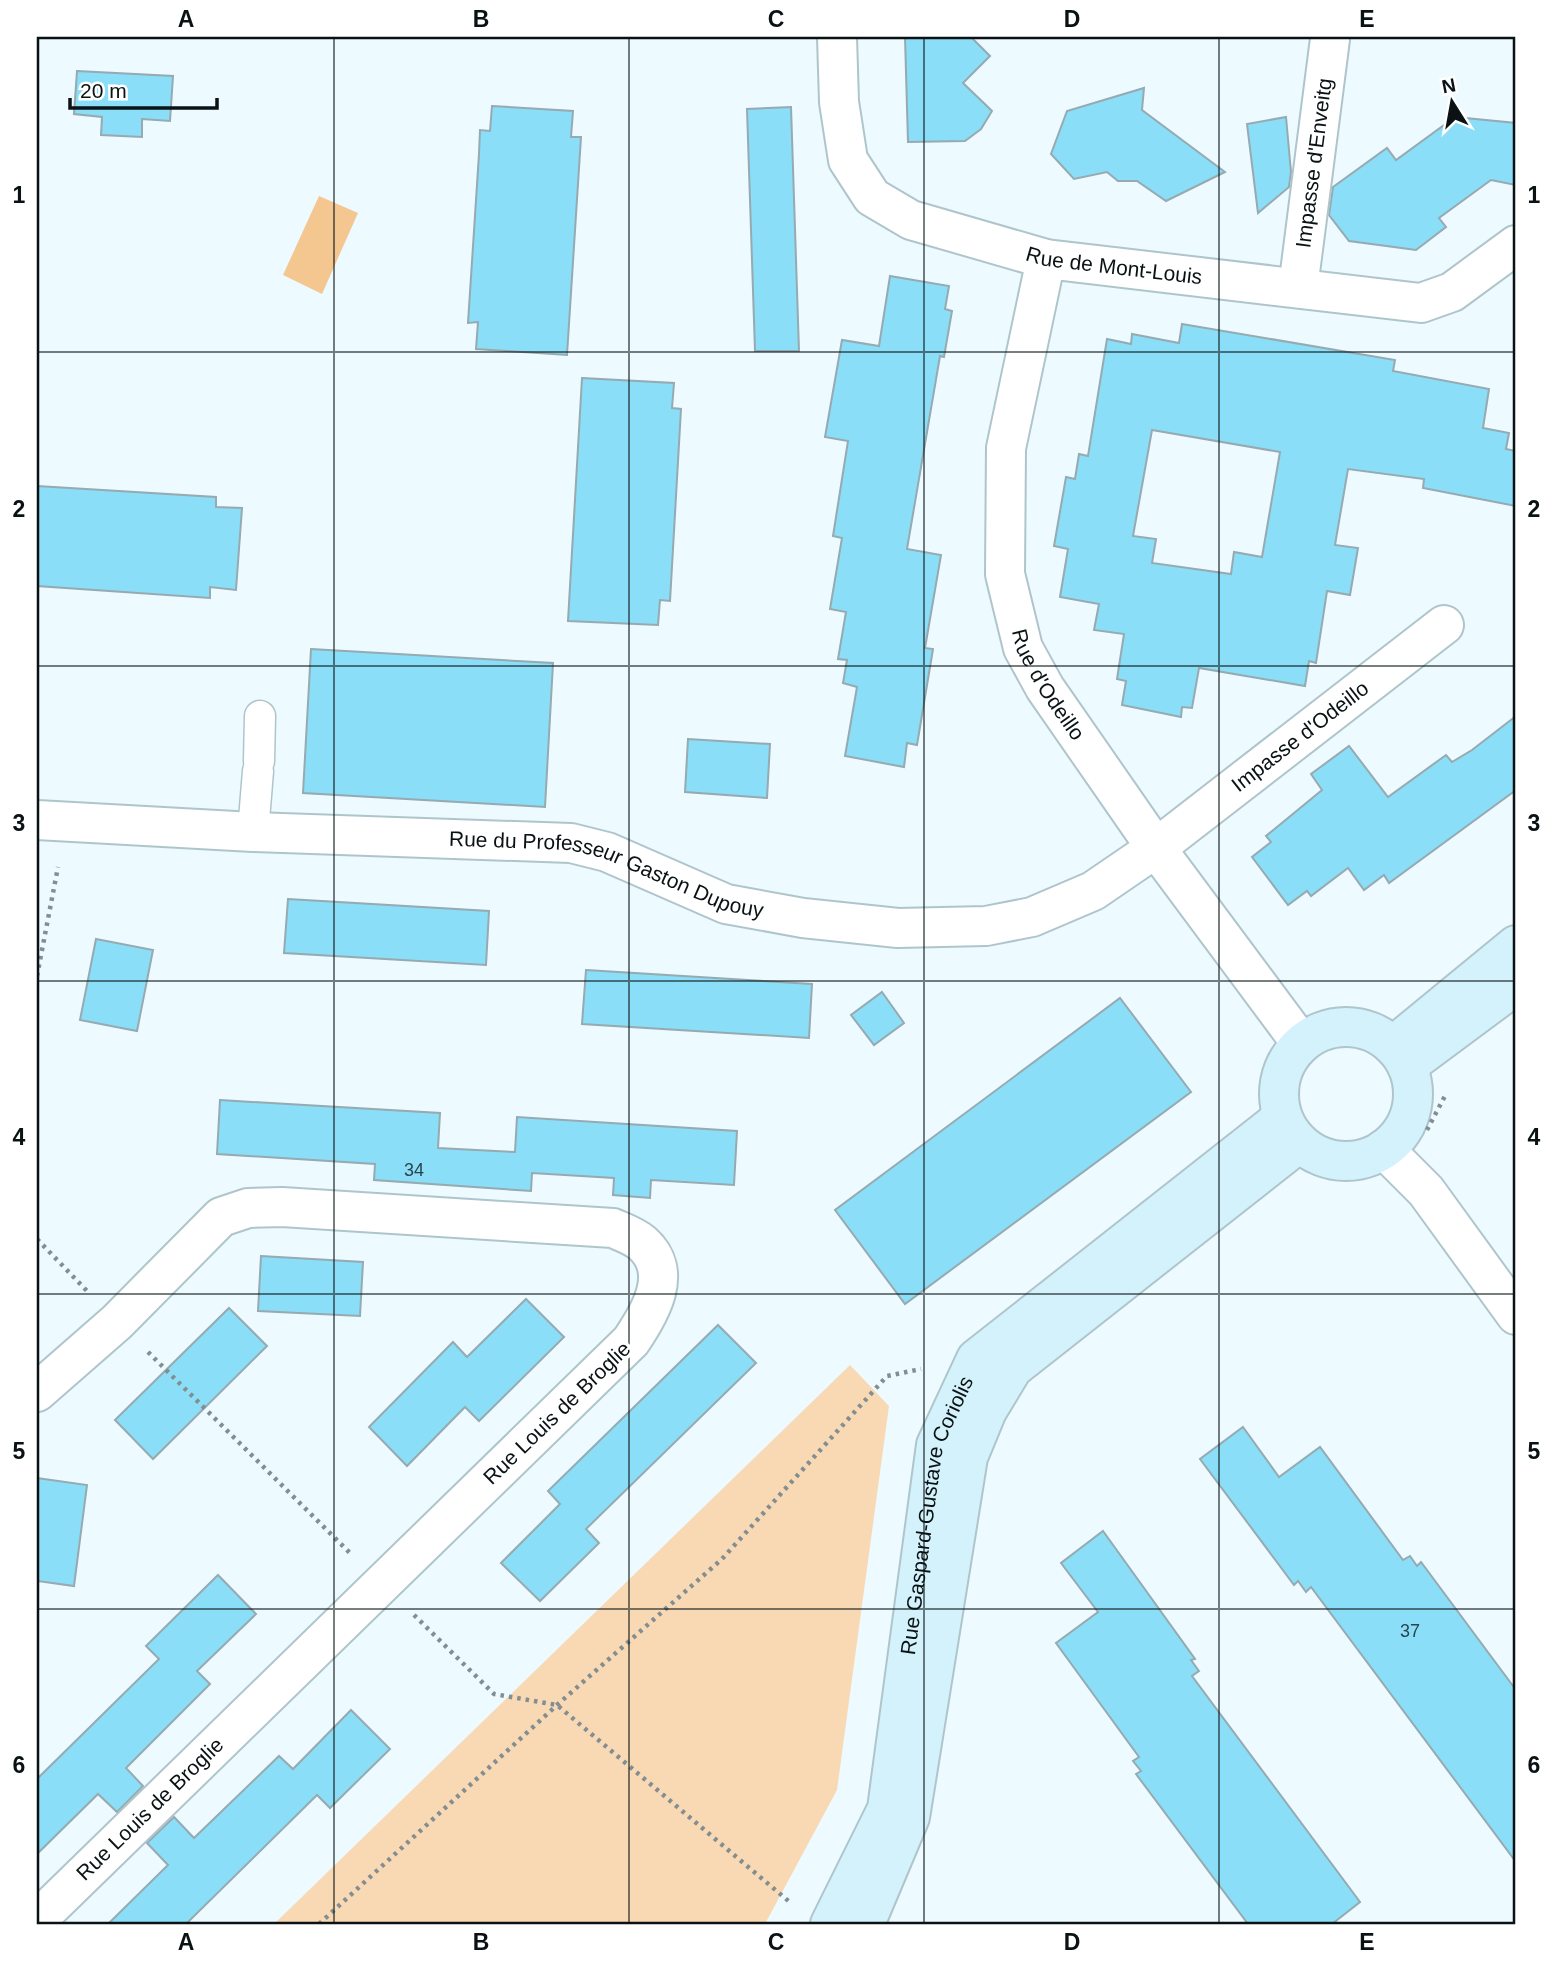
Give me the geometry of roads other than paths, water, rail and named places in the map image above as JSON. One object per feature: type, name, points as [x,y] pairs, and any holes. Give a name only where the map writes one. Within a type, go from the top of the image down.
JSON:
[{"type":"street","name":"Rue de Mont-Louis","points":[[838,37],[839,102],[848,160],[872,197],[911,220],[1046,258],[1421,303],[1452,292],[1516,245]]},
{"type":"street","name":"Impasse d'Enveitg","points":[[1298,288],[1332,38]]},
{"type":"street","name":"Rue d'Odeillo","points":[[1046,258],[1006,448],[1005,574],[1023,648],[1045,688],[1156,848],[1301,1043]]},
{"type":"street","name":"Impasse d'Odeillo","points":[[1156,848],[1444,625]]},
{"type":"street","name":"Rue du Professeur Gaston Dupouy","points":[[52,820],[253,832],[571,843],[607,852],[726,904],[803,918],[898,928],[986,926],[1032,917],[1093,891],[1156,848]]},
{"type":"street","points":[[1400,1056],[1516,945]]},
{"type":"street","points":[[1400,1056],[1516,985]]},
{"type":"street","points":[[1348,1027],[1380,1035],[1400,1056],[1413,1084],[1408,1121],[1398,1137],[1384,1149],[1350,1161],[1332,1160],[1291,1130],[1279,1092],[1284,1066],[1301,1043],[1314,1034],[1348,1027]]},
{"type":"street","name":"Rue Gaspard-Gustave Coriolis","points":[[830,1924],[887,1809],[936,1445],[976,1359],[1291,1130]]},
{"type":"street","name":"Rue Gaspard-Gustave Coriolis","points":[[865,1924],[911,1817],[968,1457],[987,1411],[1013,1368],[1291,1130]]},
{"type":"street","points":[[1384,1149],[1426,1191],[1516,1314]]},
{"type":"street","name":"Rue Louis de Broglie","points":[[37,1392],[117,1322],[222,1217],[248,1208],[296,1208],[613,1228],[642,1243],[656,1262],[658,1287],[650,1312],[631,1342],[37,1920]]},
{"type":"lane","points":[[253,832],[260,716]]}]
